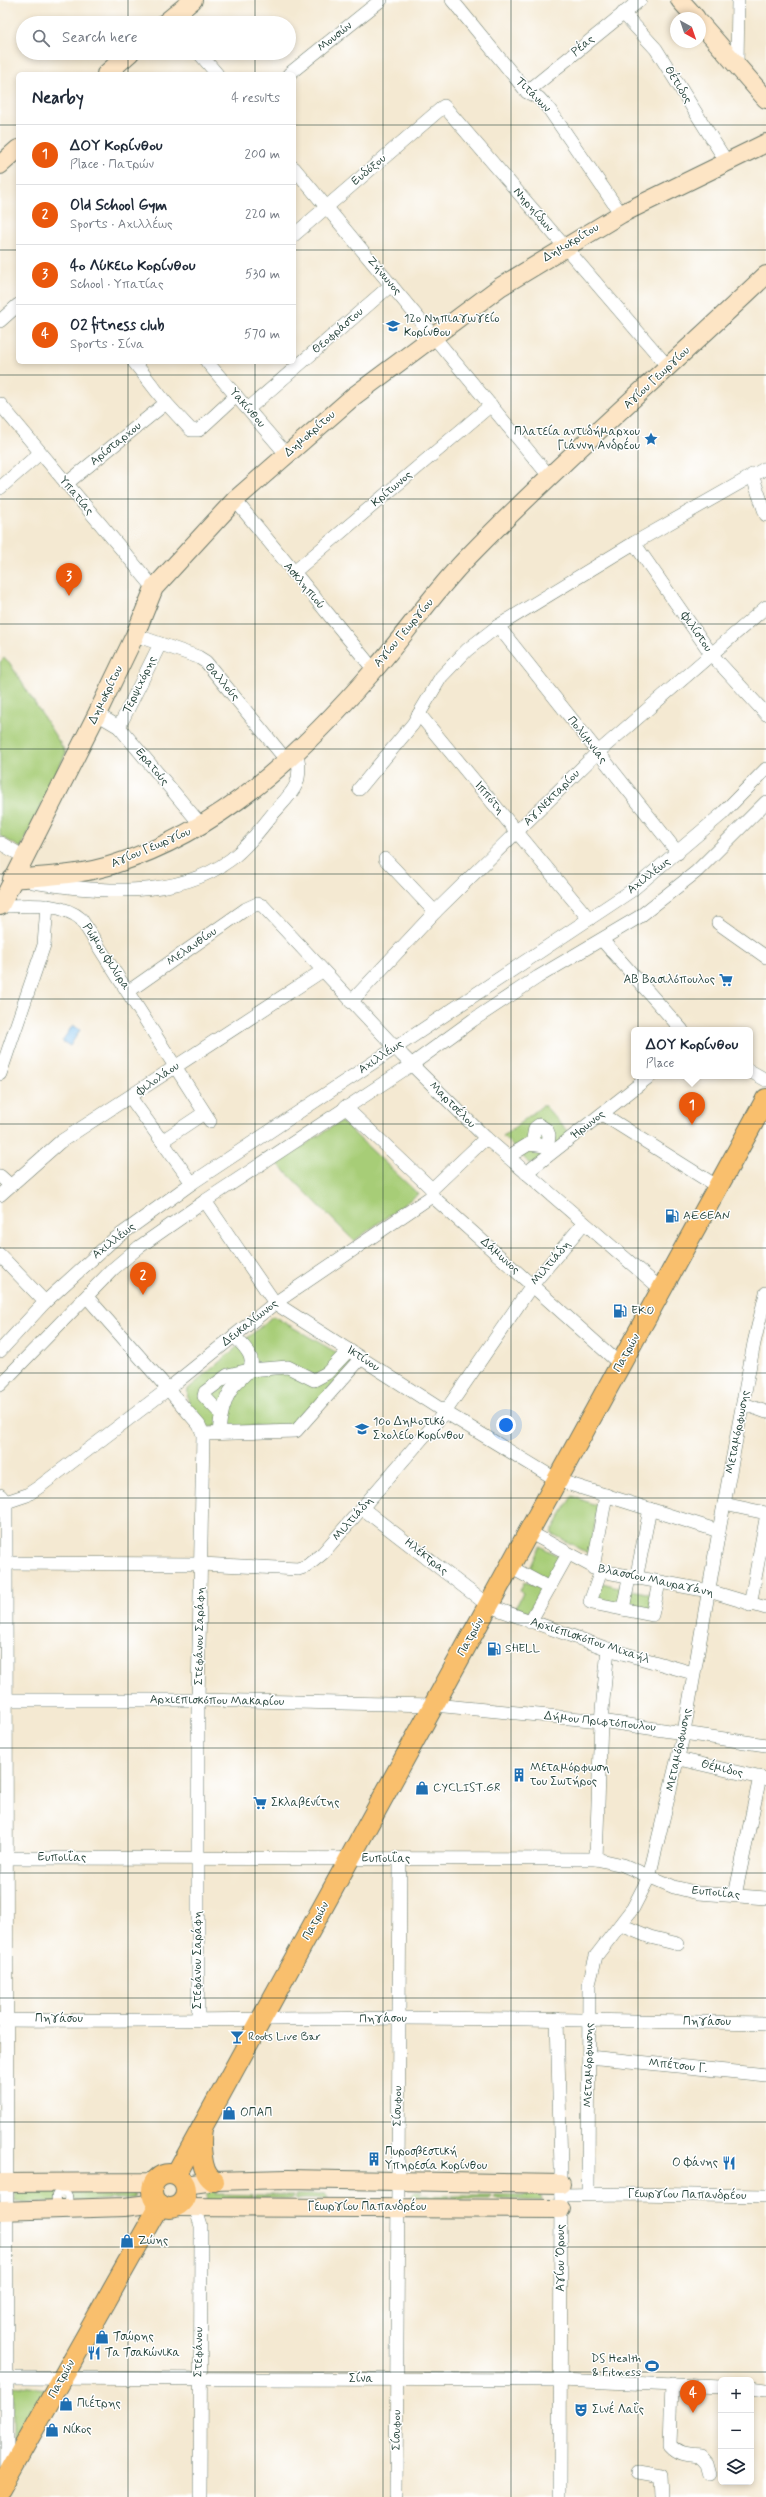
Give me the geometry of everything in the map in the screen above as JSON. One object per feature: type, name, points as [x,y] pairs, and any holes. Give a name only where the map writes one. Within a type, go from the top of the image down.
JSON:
[{"type":"main road","name":"Πατρών","points":[[185,2181],[203,2127],[766,1099]]},
{"type":"main road","points":[[203,2127],[201,2136],[204,2171],[209,2178],[214,2181]]},
{"type":"main road","points":[[165,2174],[185,2181],[185,2196],[182,2201],[163,2205],[152,2194],[156,2180],[165,2174]]},
{"type":"main road","name":"Πατρών","points":[[3,2483],[163,2205]]},
{"type":"street","points":[[175,16],[193,0]]},
{"type":"street","name":"Μουσών","points":[[291,72],[381,0]]},
{"type":"street","name":"Ρέας","points":[[527,92],[640,0]]},
{"type":"street","points":[[680,0],[691,12]]},
{"type":"street","points":[[737,65],[738,0]]},
{"type":"street","name":"Τιτάνων","points":[[454,1],[527,92],[539,98],[549,109],[621,214]]},
{"type":"street","name":"Θέτιδος","points":[[623,13],[656,49],[726,161]]},
{"type":"street","points":[[706,30],[766,100]]},
{"type":"street","points":[[108,72],[122,60]]},
{"type":"street","points":[[205,60],[215,72]]},
{"type":"street","name":"Ευδόξου","points":[[296,233],[444,106]]},
{"type":"street","name":"Νηρηίδων","points":[[444,106],[669,368]]},
{"type":"street","name":"Δημοκρίτου","points":[[12,879],[26,858],[97,714],[135,635],[154,588],[235,500],[354,396],[500,286],[564,246],[621,214],[726,161],[766,143]]},
{"type":"street","points":[[0,165],[16,151]]},
{"type":"street","name":"Ζήνωνος","points":[[296,170],[550,477]]},
{"type":"street","name":"Αγίου Γεωργίου","points":[[12,879],[74,873],[114,865],[169,843],[202,826],[236,802],[292,757],[374,670],[464,560],[550,477],[669,368],[766,275]]},
{"type":"street","name":"Θεοφράστου","points":[[248,409],[391,285]]},
{"type":"street","points":[[0,321],[16,307]]},
{"type":"street","points":[[136,364],[166,403],[188,427],[195,430],[202,427],[236,396]]},
{"type":"street","name":"Υακίνθου","points":[[209,364],[287,455]]},
{"type":"street","name":"Αρίσταρχου","points":[[66,484],[166,403]]},
{"type":"street","name":"Υπατίας","points":[[0,404],[154,588]]},
{"type":"street","name":"Κρίτωνος","points":[[293,573],[491,405]]},
{"type":"street","points":[[0,488],[40,453]]},
{"type":"street","points":[[360,789],[419,714],[440,678],[467,650],[498,626],[634,543],[752,474],[766,468]]},
{"type":"street","points":[[752,474],[766,515]]},
{"type":"street","name":"Ασκληπιού","points":[[235,500],[293,573],[374,670]]},
{"type":"street","name":"Φιλίστου","points":[[634,543],[712,655],[766,714]]},
{"type":"street","name":"Αγ.Νεκταρίου","points":[[351,1002],[435,912],[597,753],[766,607]]},
{"type":"street","name":"Πολύμνιας","points":[[498,626],[597,753],[678,853]]},
{"type":"street","name":"Θαλλούς","points":[[135,635],[206,662],[292,757]]},
{"type":"street","name":"Τερψιχόρης","points":[[119,727],[160,644]]},
{"type":"street","name":"Ερατούς","points":[[97,714],[119,727],[202,826]]},
{"type":"street","name":"Ιππότη","points":[[419,714],[589,919]]},
{"type":"street","points":[[0,906],[12,879],[74,889],[125,891],[173,885],[209,871],[229,860],[253,838],[295,789],[300,774],[292,757]]},
{"type":"street","name":"Αχιλλέως","points":[[0,1351],[45,1302],[97,1253],[192,1183],[631,891],[678,853],[722,814],[766,769]]},
{"type":"street","name":"Αχιλλέως","points":[[0,1385],[135,1251],[205,1200],[411,1065],[473,1020],[531,982],[639,917],[696,872],[766,802]]},
{"type":"street","points":[[0,843],[26,858]]},
{"type":"street","points":[[385,859],[435,912]]},
{"type":"street","name":"Μαρτσέλου","points":[[257,904],[267,909],[322,971],[411,1065],[486,1138],[583,1224],[662,1290]]},
{"type":"street","name":"Μελανθίου","points":[[129,992],[246,909],[257,904]]},
{"type":"street","name":"Ρώμου Φιλύρα","points":[[0,906],[47,906],[73,913],[82,919],[129,992],[174,1067],[207,1117],[162,1141]]},
{"type":"street","points":[[0,1074],[44,945],[47,906]]},
{"type":"street","points":[[718,923],[766,957]]},
{"type":"street","points":[[602,940],[679,1027]]},
{"type":"street","name":"Φιλολάου","points":[[0,1196],[10,1185],[60,1142],[130,1098],[174,1067],[322,971]]},
{"type":"street","points":[[753,1073],[766,1080]]},
{"type":"street","name":"Ήρωνος","points":[[526,1173],[646,1079]]},
{"type":"street","points":[[130,1098],[192,1183]]},
{"type":"street","name":"Δάμωνος","points":[[345,1107],[432,1192],[621,1365]]},
{"type":"street","points":[[602,1114],[718,1187]]},
{"type":"street","name":"Δευκαλίωνος","points":[[3,1498],[27,1495],[39,1487],[168,1389],[275,1303],[432,1192],[486,1138]]},
{"type":"street","points":[[508,1157],[532,1144]]},
{"type":"street","points":[[0,1176],[10,1185]]},
{"type":"street","name":"Ικτίνου","points":[[205,1200],[275,1303],[445,1412],[558,1480],[719,1531]]},
{"type":"street","name":"Μιλτιάδη","points":[[3,1563],[201,1564],[287,1569],[308,1566],[320,1557],[445,1412],[532,1285],[583,1224]]},
{"type":"street","points":[[0,1255],[45,1302]]},
{"type":"street","points":[[87,1297],[199,1425],[203,1434],[296,1432],[361,1358]]},
{"type":"street","name":"Μεταμόρφωσης","points":[[588,2194],[589,1984],[592,1964],[601,1947],[621,1925],[649,1877],[679,1759],[724,1504],[765,1301]]},
{"type":"street","points":[[219,1433],[221,1414],[233,1386],[249,1370],[251,1356],[234,1336]]},
{"type":"street","points":[[221,1414],[204,1396],[205,1392],[228,1375],[249,1370],[288,1367],[314,1380],[327,1373],[349,1350]]},
{"type":"street","points":[[744,1404],[766,1412]]},
{"type":"street","name":"Στεφάνου Σαράφη","points":[[198,2019],[198,1700],[203,1434]]},
{"type":"street","points":[[606,1495],[597,1569],[590,1602],[652,1615],[659,1583]]},
{"type":"street","points":[[3,1498],[3,2483],[5,2497]]},
{"type":"street","points":[[724,1504],[766,1513]]},
{"type":"street","name":"Ηλέκτρας","points":[[362,1508],[489,1606]]},
{"type":"street","points":[[623,1609],[633,1578],[650,1509]]},
{"type":"street","points":[[750,1605],[762,1559],[766,1518]]},
{"type":"street","name":"Βλασσίου Μαυραγάνη","points":[[529,1532],[597,1569],[633,1578],[709,1591],[750,1605],[766,1608]]},
{"type":"street","points":[[530,1622],[568,1554]]},
{"type":"street","points":[[510,1567],[549,1588]]},
{"type":"street","name":"Αρχιεπισκόπου Μιχαήλ","points":[[489,1606],[608,1649],[693,1673]]},
{"type":"street","points":[[596,1859],[601,1721],[608,1649]]},
{"type":"street","name":"Αρχιεπισκόπου Μακαρίου","points":[[4,1700],[198,1700],[434,1705]]},
{"type":"street","name":"Δήμου Πριφτόπουλου","points":[[434,1705],[601,1721],[766,1745]]},
{"type":"street","name":"Θέμιδος","points":[[679,1759],[763,1778]]},
{"type":"street","points":[[735,1895],[763,1778]]},
{"type":"street","name":"Ευποιΐας","points":[[4,1858],[596,1859],[623,1865],[649,1877],[686,1890],[766,1898]]},
{"type":"street","name":"Σίσυφου","points":[[396,2497],[400,1859]]},
{"type":"street","points":[[621,1925],[650,1937],[678,1944]]},
{"type":"street","name":"Πηγάσου","points":[[3,2020],[198,2019],[261,2021],[399,2018],[557,2019],[590,2022],[766,2023]]},
{"type":"street","name":"Αγίου Όρους","points":[[557,2019],[561,2196],[560,2497]]},
{"type":"street","name":"Μπέτσου Γ.","points":[[589,2057],[766,2076]]},
{"type":"street","name":"Γεωργίου Παπανδρέου","points":[[185,2181],[288,2179],[397,2180],[561,2196]]},
{"type":"street","name":"Γεωργίου Παπανδρέου","points":[[3,2211],[62,2197],[156,2180]]},
{"type":"street","points":[[185,2181],[196,2207]]},
{"type":"street","name":"Γεωργίου Παπανδρέου","points":[[3,2183],[62,2197],[140,2206],[163,2205],[196,2207],[399,2206],[588,2194],[766,2196]]},
{"type":"street","name":"Στεφάνου","points":[[196,2207],[201,2226],[199,2379],[200,2497]]},
{"type":"street","name":"Σίνα","points":[[3,2378],[62,2380],[560,2380],[718,2386]]},
{"type":"street","points":[[672,2384],[670,2445],[676,2451],[684,2455],[701,2456],[707,2463],[710,2474]]},
{"type":"street","points":[[754,2388],[766,2390]]},
{"type":"street","points":[[638,2472],[661,2476],[662,2497]]},
{"type":"green space","points":[[4,658],[9,662],[66,753],[21,848],[0,836],[0,662]]},
{"type":"green space","points":[[542,1106],[545,1106],[570,1134],[531,1165],[503,1136]]},
{"type":"green space","points":[[341,1121],[418,1194],[354,1241],[277,1163]]},
{"type":"green space","points":[[273,1316],[353,1362],[299,1425],[209,1427],[196,1415],[190,1406],[188,1401],[188,1389]]},
{"type":"green space","points":[[572,1496],[598,1506],[590,1552],[588,1553],[551,1533]]},
{"type":"green space","points":[[540,1546],[560,1557],[549,1580],[528,1573]]},
{"type":"green space","points":[[524,1582],[543,1587],[527,1615],[515,1609],[523,1593],[520,1591]]},
{"type":"green space","points":[[602,1583],[622,1588],[622,1604],[595,1600]]},
{"type":"green space","points":[[632,1590],[651,1594],[650,1610],[627,1607]]},
{"type":"green space","points":[[219,2189],[216,2194],[252,2195],[252,2198],[206,2202],[208,2190]]},
{"type":"green space","points":[[59,2190],[57,2203],[15,2202],[14,2191]]},
{"type":"green space","points":[[65,2190],[133,2191],[135,2198],[68,2202],[69,2198]]},
{"type":"green space","points":[[415,2191],[422,2191],[419,2195],[450,2196],[449,2199],[429,2199],[423,2204],[409,2200]]},
{"type":"green space","points":[[528,2191],[540,2193],[542,2201],[493,2199],[494,2196],[524,2196]]},
{"type":"green space","points":[[255,2195],[293,2195],[292,2199],[254,2198]]},
{"type":"green space","points":[[295,2195],[326,2195],[330,2204],[323,2199],[295,2199]]},
{"type":"green space","points":[[452,2196],[491,2196],[490,2199],[452,2199]]},
{"type":"green space","points":[[13,2385],[46,2389],[13,2443]]},
{"type":"water","points":[[73,1025],[80,1030],[70,1046],[62,1041]]},
{"type":"place","name":"12ο Νηπιαγωγείο Κορίνθου","points":[[393,326]]},
{"type":"place","name":"Πλατεία αντιδήμαρχου Γιάννη Ανδρέου","points":[[651,439]]},
{"type":"place","name":"4ο Λύκειο Κορίνθου","points":[[69,596]]},
{"type":"place","name":"ΑΒ Βασιλόπουλος","points":[[726,980]]},
{"type":"place","name":"ΔΟΥ Κορίνθου","points":[[692,1125]]},
{"type":"place","name":"AEGEAN","points":[[672,1216]]},
{"type":"place","name":"Old School Gym","points":[[143,1295]]},
{"type":"place","name":"EKO","points":[[620,1311]]},
{"type":"place","name":"10ο Δημοτικό Σχολείο Κορίνθου","points":[[362,1429]]},
{"type":"place","name":"SHELL","points":[[494,1649]]},
{"type":"place","name":"Μεταμόρφωση του Σωτήρος","points":[[519,1775]]},
{"type":"place","name":"CYCLIST.GR","points":[[422,1788]]},
{"type":"place","name":"Σκλαβενίτης","points":[[260,1803]]},
{"type":"place","name":"Roots Live Bar","points":[[237,2037]]},
{"type":"place","name":"ΟΠΑΠ","points":[[229,2113]]},
{"type":"place","name":"Πυροσβεστική Υπηρεσία Κορίνθου","points":[[374,2159]]},
{"type":"place","name":"Ο Φάνης","points":[[729,2163]]},
{"type":"place","name":"Ζώης","points":[[127,2241]]},
{"type":"place","name":"Τσώρης","points":[[102,2337]]},
{"type":"place","name":"Τα Τσακώνικα","points":[[94,2353]]},
{"type":"place","name":"DS Health & Fitness","points":[[652,2366]]},
{"type":"place","name":"Πιέτρης","points":[[66,2404]]},
{"type":"place","name":"Σινέ Λαΐς","points":[[581,2410]]},
{"type":"place","name":"O2 fitness club","points":[[693,2413]]},
{"type":"place","name":"Νίκος","points":[[52,2430]]}]
